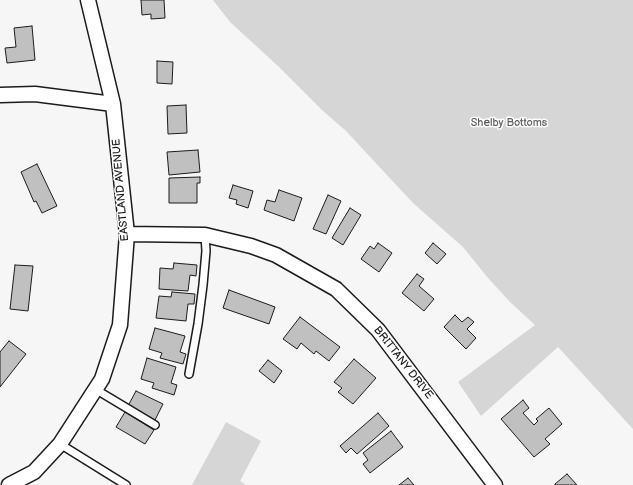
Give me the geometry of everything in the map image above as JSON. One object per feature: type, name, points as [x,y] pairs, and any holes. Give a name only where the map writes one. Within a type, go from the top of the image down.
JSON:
[{"type":"street","name":"EASTLAND AVENUE","points":[[8,485],[34,472],[60,444],[102,379],[120,326],[127,234],[113,104],[88,0]]},
{"type":"street","points":[[0,95],[35,94],[113,104]]},
{"type":"street","name":"BRITTANY DRIVE","points":[[127,234],[205,235],[251,246],[276,255],[336,289],[378,330],[495,485]]},
{"type":"lane","points":[[189,374],[203,285],[206,252],[205,235]]},
{"type":"lane","points":[[95,389],[155,425]]},
{"type":"lane","points":[[60,444],[126,485]]},
{"type":"green space","name":"Shelby Bottoms","points":[[213,0],[633,0],[633,429],[558,347],[481,416],[458,382],[535,325],[510,302],[463,247],[413,203],[346,131],[230,22]]},
{"type":"green space","points":[[226,422],[261,441],[240,481],[246,485],[192,485]]},
{"type":"building","points":[[141,0],[164,0],[165,18],[151,19],[151,14],[142,15]]},
{"type":"building","points":[[32,26],[35,60],[7,63],[5,48],[16,47],[14,28]]},
{"type":"building","points":[[157,61],[173,62],[172,84],[157,83]]},
{"type":"building","points":[[186,105],[187,133],[168,134],[167,106]]},
{"type":"building","points":[[198,150],[200,172],[169,175],[167,152]]},
{"type":"building","points":[[37,164],[57,206],[42,213],[36,201],[34,202],[21,172]]},
{"type":"building","points":[[200,177],[200,183],[197,183],[197,203],[169,203],[169,178]]},
{"type":"building","points":[[233,185],[253,191],[248,208],[236,204],[237,200],[229,198]]},
{"type":"building","points":[[279,190],[302,198],[294,221],[264,210],[267,200],[275,202]]},
{"type":"building","points":[[328,195],[341,201],[326,234],[313,229]]},
{"type":"building","points":[[350,208],[361,215],[343,245],[332,238]]},
{"type":"building","points":[[378,243],[392,253],[379,272],[361,259],[370,246],[374,249]]},
{"type":"building","points":[[433,243],[446,254],[437,264],[425,253]]},
{"type":"building","points":[[174,263],[197,265],[196,276],[190,275],[188,291],[159,289],[160,268],[173,269]]},
{"type":"building","points":[[15,265],[33,266],[28,311],[10,309]]},
{"type":"building","points":[[417,274],[424,279],[419,286],[434,299],[424,311],[402,293]]},
{"type":"building","points":[[229,290],[275,307],[269,324],[223,308]]},
{"type":"building","points":[[172,292],[195,294],[194,304],[188,304],[186,321],[156,318],[159,296],[171,297]]},
{"type":"building","points":[[455,315],[462,322],[468,317],[474,322],[467,329],[476,338],[466,349],[444,327]]},
{"type":"building","points":[[300,317],[340,347],[329,361],[316,351],[314,354],[301,343],[297,349],[283,339]]},
{"type":"building","points":[[155,328],[185,336],[180,352],[186,354],[183,364],[160,358],[162,353],[149,349]]},
{"type":"building","points":[[9,341],[26,354],[0,387],[0,352]]},
{"type":"building","points":[[147,358],[176,367],[171,383],[177,385],[174,395],[152,388],[154,383],[141,379]]},
{"type":"building","points":[[354,359],[376,378],[353,404],[338,392],[342,388],[334,382]]},
{"type":"building","points":[[268,360],[282,371],[274,383],[259,371]]},
{"type":"building","points":[[136,391],[163,404],[155,420],[128,406]]},
{"type":"building","points":[[523,400],[529,408],[523,413],[534,425],[538,421],[536,419],[549,408],[562,424],[545,439],[550,444],[534,457],[501,419]]},
{"type":"building","points":[[125,412],[154,430],[145,444],[116,427]]},
{"type":"building","points":[[378,413],[389,426],[357,454],[351,448],[346,453],[340,446]]},
{"type":"building","points":[[391,431],[403,447],[370,473],[363,464],[368,460],[363,453]]},
{"type":"building","points":[[567,474],[577,485],[555,485],[555,484]]},
{"type":"building","points":[[408,478],[414,485],[399,485]]}]
